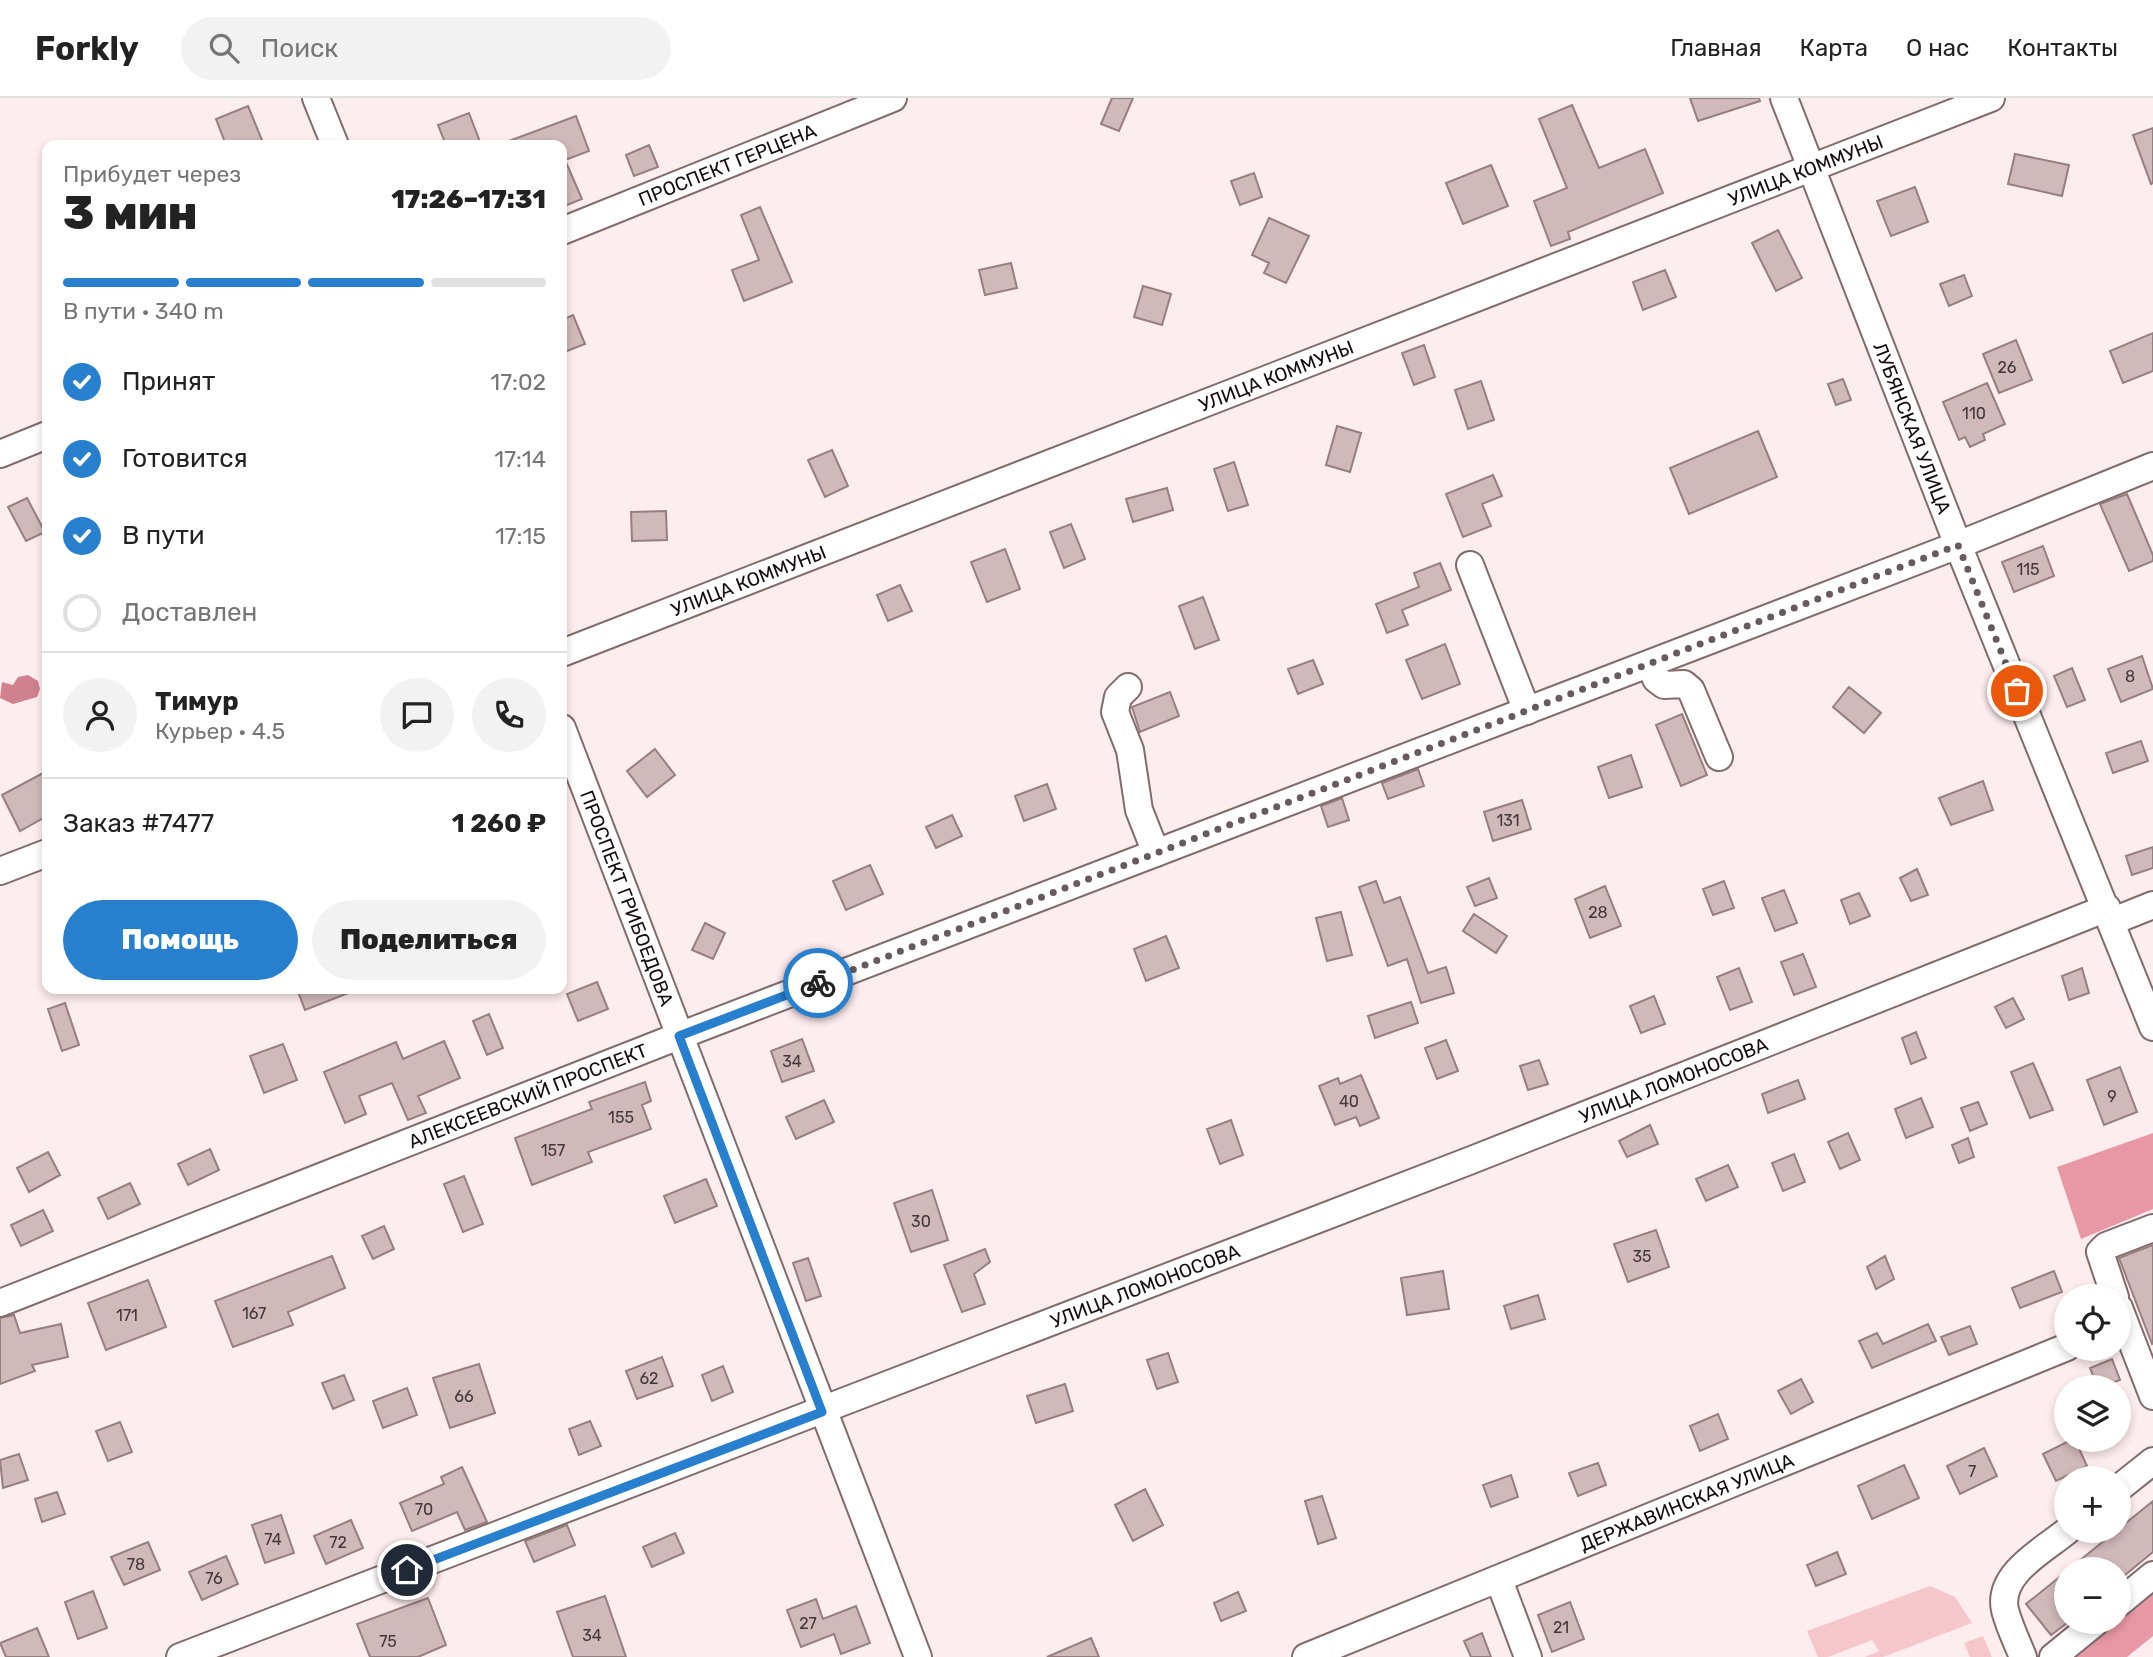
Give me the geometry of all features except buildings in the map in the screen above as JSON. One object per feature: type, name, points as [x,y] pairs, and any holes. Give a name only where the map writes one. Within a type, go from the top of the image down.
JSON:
[{"type":"street","points":[[316,98],[333,140]]},
{"type":"street","name":"ПРОСПЕКТ ГЕРЦЕНА","points":[[567,229],[893,98]]},
{"type":"street","name":"ЛУБЯНСКАЯ УЛИЦА","points":[[1784,98],[1958,545],[2110,915],[2153,1027]]},
{"type":"street","name":"УЛИЦА КОММУНЫ","points":[[567,651],[1991,98]]},
{"type":"street","points":[[0,454],[42,437]]},
{"type":"street","name":"АЛЕКСЕЕВСКИЙ ПРОСПЕКТ","points":[[0,1303],[679,1036],[1958,545],[2153,466]]},
{"type":"street","points":[[1470,565],[1527,711]]},
{"type":"street","points":[[1650,664],[1656,679],[1664,685],[1684,684],[1692,690],[1719,757]]},
{"type":"street","points":[[1128,687],[1118,697],[1115,712],[1130,750],[1139,810],[1156,853]]},
{"type":"street","name":"ПРОСПЕКТ ГРИБОЕДОВА","points":[[567,741],[918,1657]]},
{"type":"street","points":[[0,871],[42,855]]},
{"type":"street","name":"УЛИЦА ЛОМОНОСОВА","points":[[180,1657],[2110,915],[2153,905]]},
{"type":"street","points":[[2111,1284],[2100,1252],[2105,1246],[2153,1228]]},
{"type":"street","points":[[2131,1343],[2153,1395]]},
{"type":"street","name":"ДЕРЖАВИНСКАЯ УЛИЦА","points":[[1306,1657],[2054,1353]]},
{"type":"street","points":[[2131,1478],[2153,1461]]},
{"type":"street","points":[[2023,1657],[2005,1608],[2006,1590],[2014,1574],[2054,1542]]},
{"type":"street","points":[[2131,1593],[2153,1575]]},
{"type":"street","points":[[1499,1580],[1528,1657]]},
{"type":"street","points":[[2053,1657],[2081,1634]]},
{"type":"shaded area","points":[[28,675],[38,681],[40,689],[37,697],[13,704],[0,698],[2,682],[13,685],[18,677]]},
{"type":"shaded area","points":[[2153,1133],[2153,1209],[2081,1239],[2057,1167]]},
{"type":"shaded area","points":[[2153,1582],[2153,1636],[2127,1657],[2064,1657],[2091,1634],[2131,1634],[2131,1600]]},
{"type":"shaded area","points":[[1930,1586],[1955,1597],[1972,1623],[1883,1657],[1865,1657],[1879,1651],[1872,1640],[1828,1657],[1818,1657],[1807,1631]]},
{"type":"shaded area","points":[[1983,1636],[1992,1657],[1970,1657],[1964,1643]]},
{"type":"way so far","points":[[818,983],[1958,545],[2017,691]]},
{"type":"route","points":[[407,1570],[822,1412],[679,1036],[818,983]]}]
